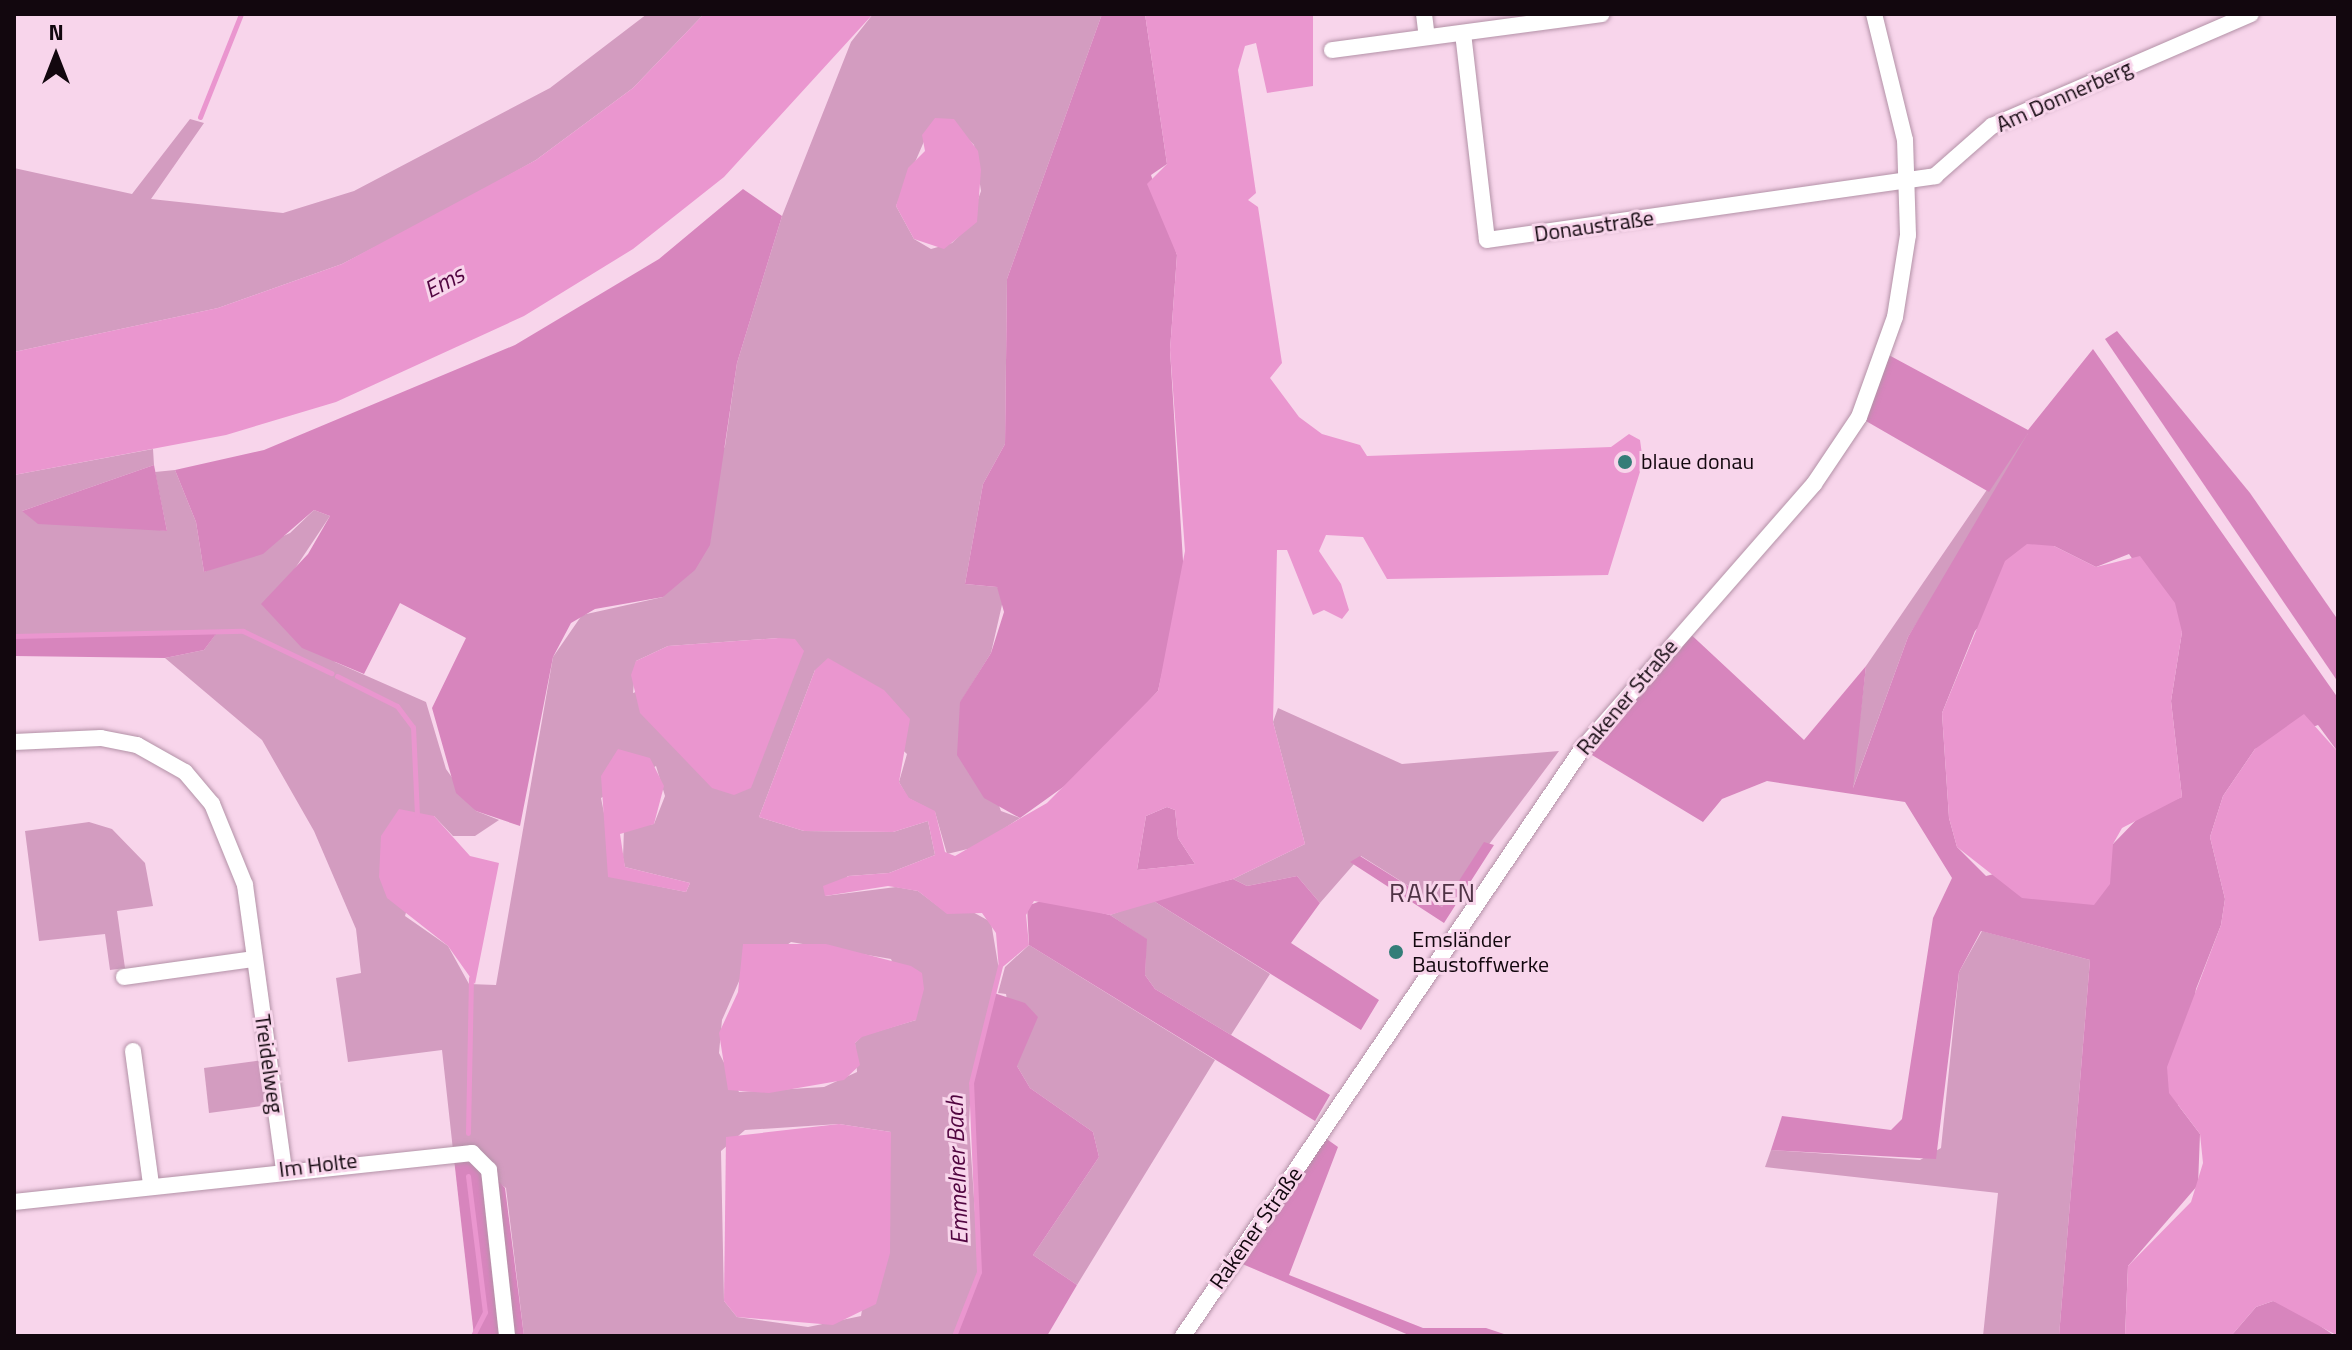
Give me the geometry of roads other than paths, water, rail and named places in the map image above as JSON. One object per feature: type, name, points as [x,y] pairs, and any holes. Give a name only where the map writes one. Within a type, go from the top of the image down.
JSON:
[{"type":"street","points":[[1424,14],[1427,37]]},
{"type":"street","points":[[1332,50],[1602,14]]},
{"type":"street","name":"Rakener Straße","points":[[1183,1336],[1582,749],[1833,459],[1875,382],[1892,329],[1908,183],[1874,14]]},
{"type":"street","name":"Am Donnerberg","points":[[1908,183],[1951,168],[1992,126],[2230,18],[2251,14]]},
{"type":"street","name":"Donaustraße","points":[[1463,33],[1487,240],[1908,183]]},
{"type":"street","name":"Treidelweg","points":[[14,742],[101,738],[137,745],[185,772],[212,804],[238,858],[284,1169]]},
{"type":"street","points":[[124,977],[254,959]]},
{"type":"street","points":[[133,1051],[151,1185]]},
{"type":"street","name":"Im Holte","points":[[14,1202],[453,1150],[483,1159],[507,1336]]},
{"type":"water","name":"Ems","points":[[704,14],[873,14],[724,177],[633,249],[524,316],[336,402],[226,435],[14,475],[14,352],[218,308],[342,264],[536,160],[633,88]]},
{"type":"water","points":[[1145,14],[1313,14],[1313,86],[1267,93],[1256,43],[1245,46],[1238,70],[1256,193],[1248,200],[1258,207],[1282,363],[1270,378],[1299,417],[1322,434],[1360,445],[1367,456],[1611,447],[1629,434],[1640,440],[1643,462],[1608,575],[1387,579],[1363,537],[1326,535],[1319,551],[1341,584],[1349,610],[1342,619],[1324,610],[1313,615],[1287,550],[1277,550],[1273,722],[1305,844],[1233,879],[1110,915],[1034,901],[1026,915],[1029,945],[999,970],[996,933],[982,913],[947,914],[918,891],[888,886],[825,896],[823,886],[849,876],[889,873],[935,855],[928,821],[893,832],[804,831],[759,817],[815,670],[828,658],[884,690],[910,719],[899,782],[909,798],[935,811],[945,852],[955,856],[1047,803],[1158,691],[1185,551],[1170,350],[1177,255],[1147,184],[1167,164]],"holes":[[[1167,807],[1175,810],[1178,838],[1195,864],[1137,870],[1146,816]]]},
{"type":"water","points":[[935,118],[954,119],[978,151],[981,170],[977,222],[944,249],[914,239],[896,206],[908,168],[925,151],[922,135]]},
{"type":"water","points":[[2027,544],[2054,546],[2096,567],[2140,556],[2175,603],[2182,632],[2171,701],[2182,797],[2122,828],[2113,844],[2110,884],[2094,905],[2022,898],[1957,847],[1949,818],[1942,713],[2005,561]]},
{"type":"water","points":[[795,639],[804,651],[751,788],[734,795],[712,788],[640,713],[631,675],[636,661],[668,646]]},
{"type":"water","points":[[2304,714],[2338,752],[2338,1336],[2273,1301],[2256,1307],[2231,1336],[2125,1336],[2128,1266],[2191,1202],[2203,1163],[2200,1134],[2169,1093],[2167,1067],[2221,925],[2225,899],[2210,837],[2223,796],[2255,749]]},
{"type":"water","points":[[618,749],[650,758],[664,786],[654,824],[620,834],[625,867],[690,883],[686,892],[608,877],[601,776]]},
{"type":"water","points":[[399,809],[434,816],[470,856],[499,863],[475,984],[448,946],[387,898],[379,877],[381,836]]},
{"type":"water","points":[[743,944],[826,944],[911,966],[922,973],[924,989],[916,1020],[862,1037],[855,1043],[860,1065],[844,1080],[769,1093],[728,1090],[719,1033],[738,992]]},
{"type":"water","points":[[839,1124],[891,1132],[890,1253],[876,1304],[833,1325],[737,1317],[724,1301],[726,1137]]},
{"type":"waterway","points":[[200,117],[241,14]]},
{"type":"waterway","points":[[14,636],[243,631],[331,673]]},
{"type":"waterway","points":[[337,676],[397,706],[413,727],[417,815]]},
{"type":"waterway","name":"Emmelner Bach","points":[[954,1336],[979,1272],[971,1083],[1000,966]]},
{"type":"waterway","points":[[468,1133],[471,978]]},
{"type":"waterway","points":[[468,1176],[485,1312],[473,1336]]},
{"type":"place","name":"blaue donau","points":[[1625,462]]},
{"type":"place","name":"Emsländer Baustoffwerke","points":[[1396,952]]},
{"type":"district","name":"RAKEN","points":[[1433,893]]}]
